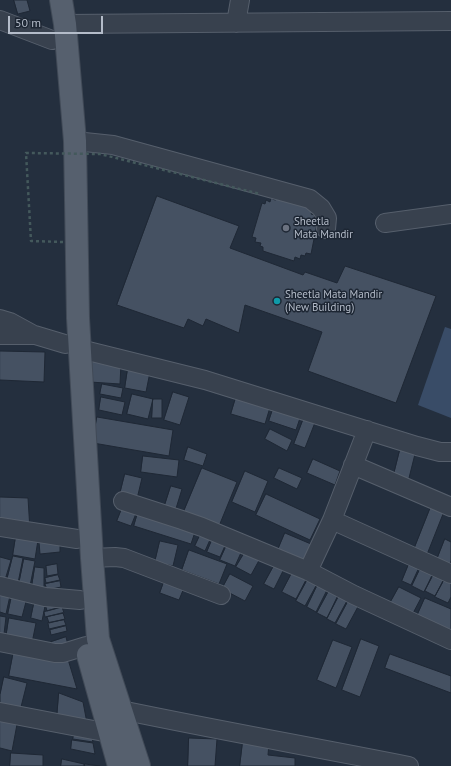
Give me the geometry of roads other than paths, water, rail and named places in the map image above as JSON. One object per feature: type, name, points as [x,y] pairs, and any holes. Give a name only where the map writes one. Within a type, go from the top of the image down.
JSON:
[{"type":"main road","points":[[47,0],[59,32],[75,141],[78,318],[72,347],[80,600],[86,646],[119,766]]},
{"type":"main road","points":[[61,0],[59,32],[63,242],[98,639],[139,766]]},
{"type":"street","points":[[236,23],[240,0]]},
{"type":"street","points":[[0,20],[59,32],[236,23],[451,21]]},
{"type":"street","points":[[75,141],[113,145],[310,199],[321,208],[327,218],[326,229]]},
{"type":"street","points":[[385,223],[451,214]]},
{"type":"street","points":[[0,319],[10,322],[35,335],[72,347],[205,380],[417,446],[440,452],[451,452]]},
{"type":"street","points":[[0,335],[35,335]]},
{"type":"street","points":[[308,571],[332,520],[368,430]]},
{"type":"street","points":[[353,466],[451,507]]},
{"type":"street","points":[[122,502],[202,527],[308,571],[354,595],[451,640]]},
{"type":"street","points":[[332,520],[451,574]]},
{"type":"street","points":[[0,527],[77,539]]},
{"type":"street","points":[[92,558],[124,558],[221,595]]},
{"type":"street","points":[[0,586],[45,597],[80,600]]},
{"type":"street","points":[[0,642],[55,653],[63,653],[86,646]]},
{"type":"street","points":[[121,710],[409,766]]},
{"type":"street","points":[[0,712],[109,733]]},
{"type":"water","points":[[445,327],[451,329],[451,418],[418,405]]},
{"type":"place","name":"Sheetla Mata Mandir","points":[[286,228]]},
{"type":"place","name":"Sheetla Mata Mandir (New Building)","points":[[277,301]]}]
